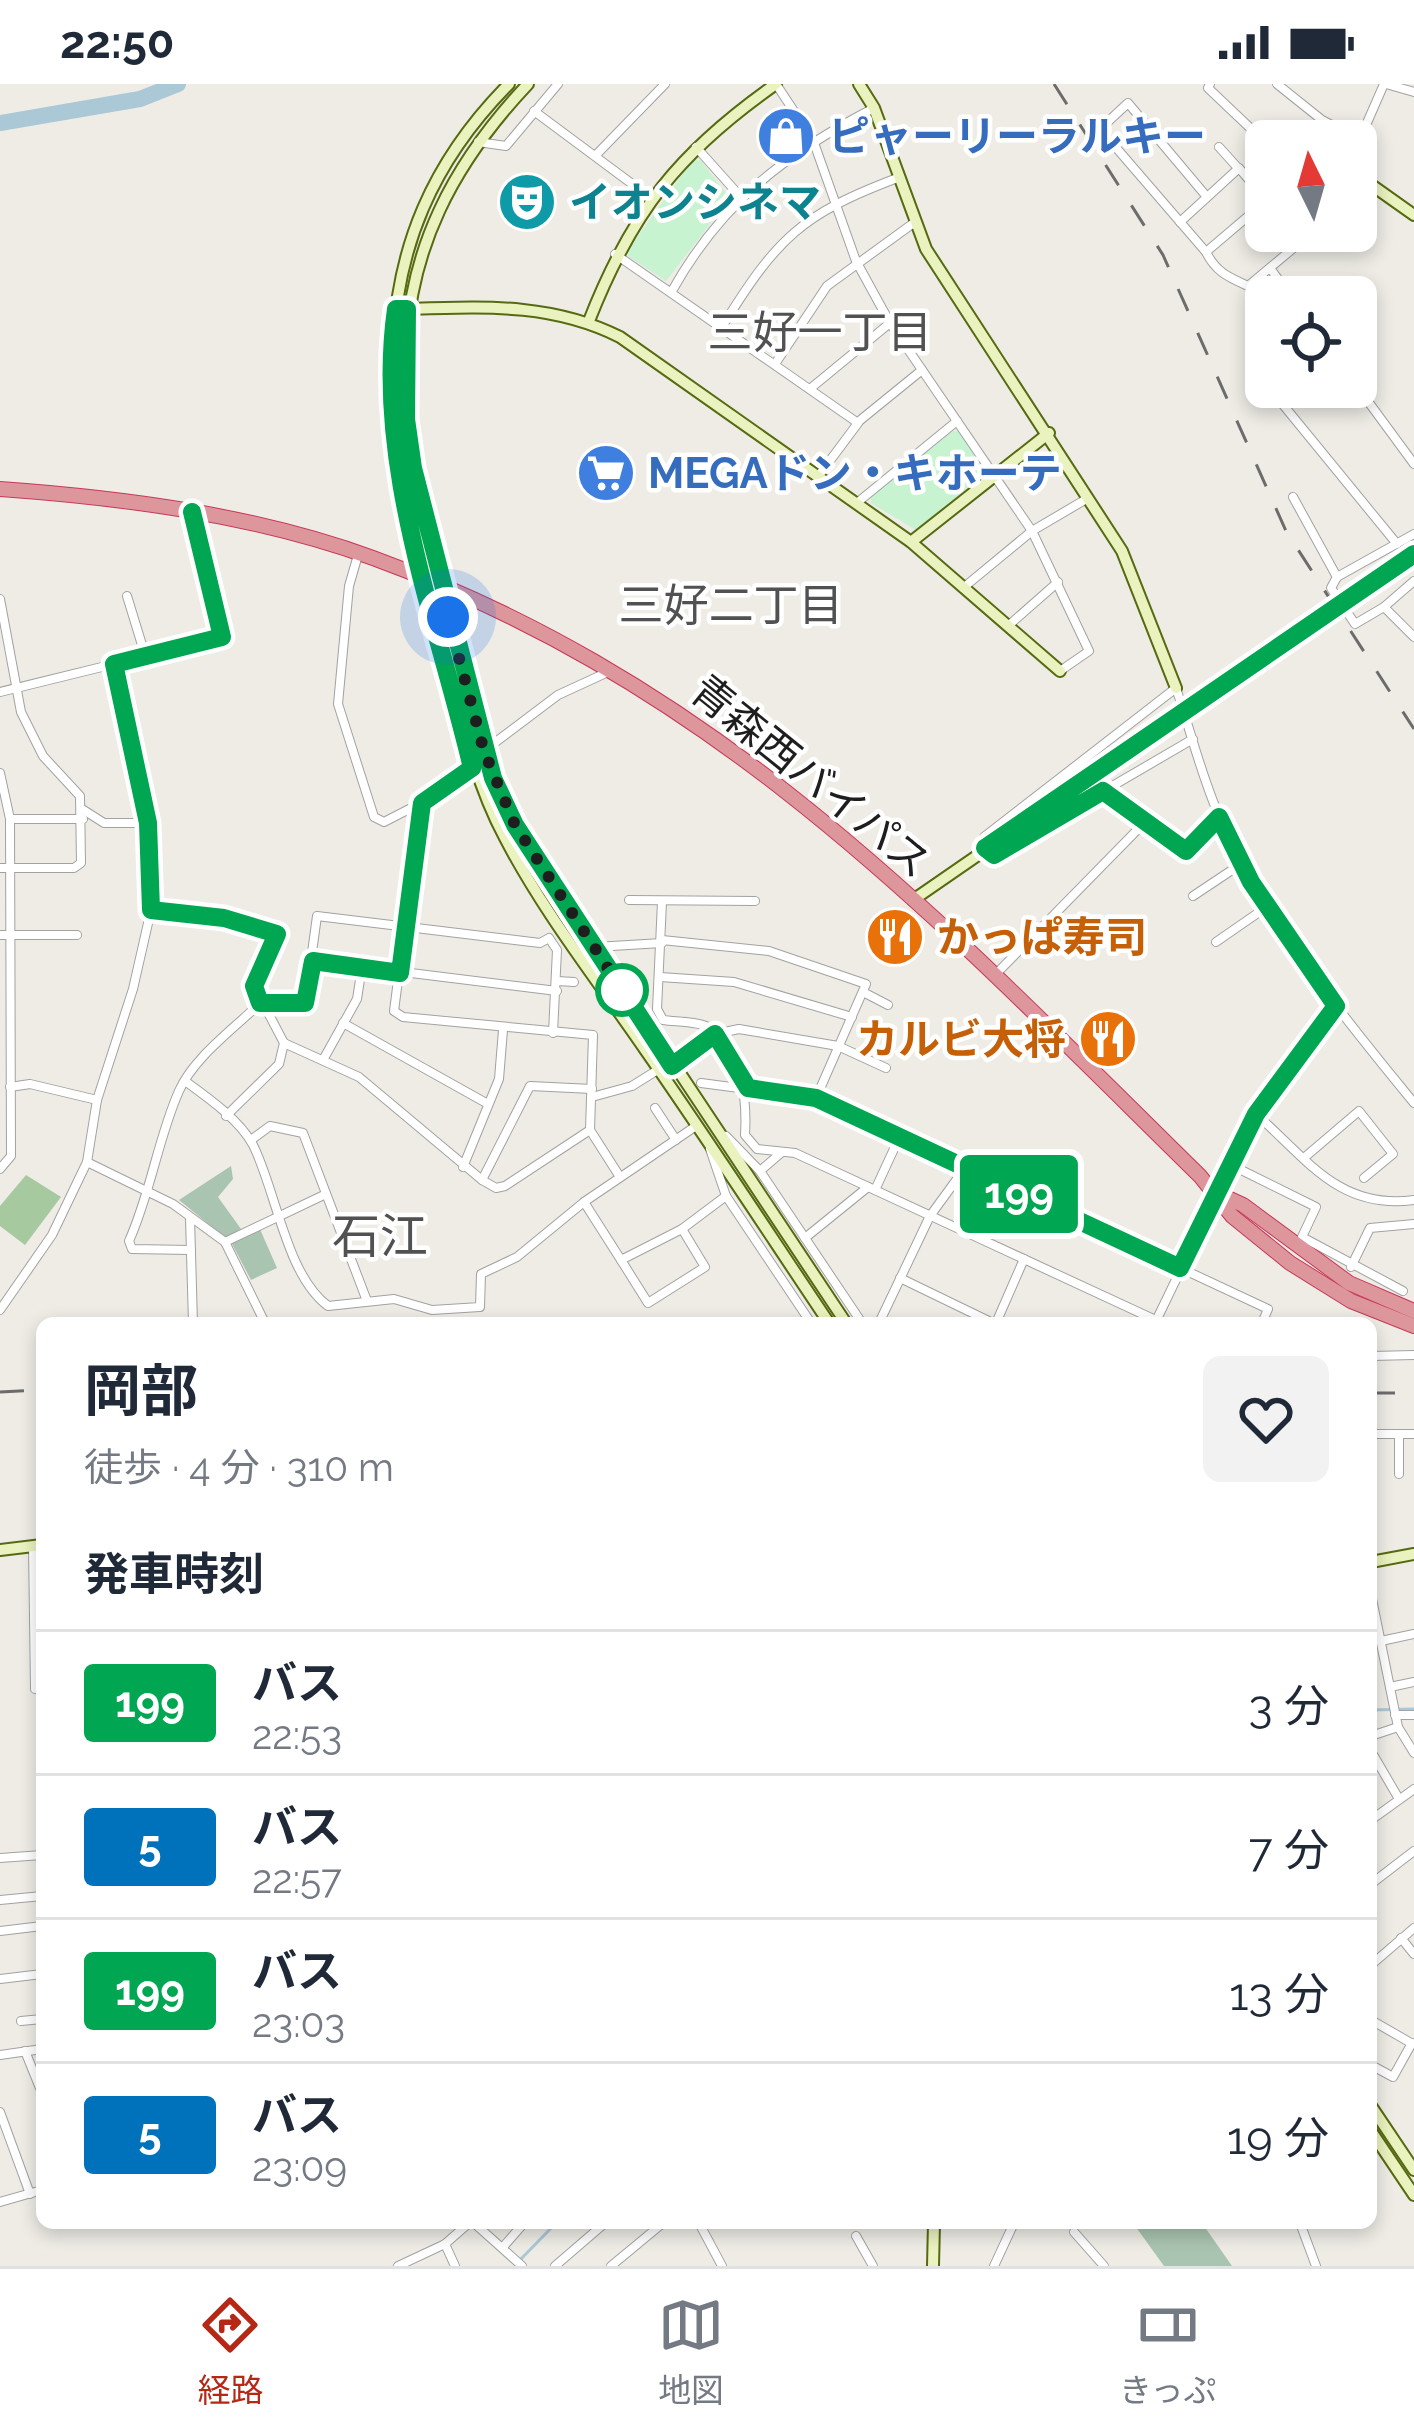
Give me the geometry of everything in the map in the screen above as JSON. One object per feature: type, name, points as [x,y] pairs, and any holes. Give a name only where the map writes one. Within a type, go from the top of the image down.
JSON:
[{"type":"highway","name":"青森西バイパス","points":[[0,489],[192,512],[358,553],[494,605],[615,669],[759,767],[914,900],[1217,1193],[1232,1216],[1291,1263],[1414,1326]]},
{"type":"highway","name":"青森西バイパス","points":[[1385,1309],[1414,1311]]},
{"type":"street","points":[[509,84],[466,133],[421,214],[390,363],[393,425],[472,768],[505,839],[561,929],[667,1069],[760,1171],[858,1317]]},
{"type":"street","points":[[402,309],[447,192],[478,142],[528,84]]},
{"type":"street","points":[[478,142],[506,146],[558,84]]},
{"type":"street","points":[[595,156],[665,84]]},
{"type":"street","points":[[402,309],[529,308],[589,321],[820,473],[910,542],[1060,671],[1089,651],[1032,531],[890,323],[856,261],[813,140],[776,84],[695,146],[651,198],[615,254],[589,321]]},
{"type":"street","points":[[859,84],[874,109],[915,222],[946,283],[1123,550],[1219,817],[1268,906],[1336,1006],[1414,1103]]},
{"type":"street","points":[[1210,84],[1208,88],[1245,123]]},
{"type":"street","points":[[1277,84],[1322,120]]},
{"type":"street","points":[[1369,120],[1385,84],[1414,92]]},
{"type":"street","points":[[1207,197],[1128,103],[1100,129],[1206,252],[1214,270],[1248,286],[1289,252]]},
{"type":"street","points":[[672,291],[712,224],[739,195],[813,140],[874,109]]},
{"type":"street","points":[[534,111],[651,198]]},
{"type":"street","points":[[695,146],[739,195]]},
{"type":"street","points":[[1219,147],[1245,176]]},
{"type":"street","points":[[1180,222],[1238,168]]},
{"type":"street","points":[[722,327],[772,251],[834,202],[900,177]]},
{"type":"street","points":[[1377,189],[1414,215]]},
{"type":"street","points":[[1206,252],[1245,219]]},
{"type":"street","points":[[775,364],[804,313],[856,261],[915,222]]},
{"type":"street","points":[[615,254],[857,423]]},
{"type":"street","points":[[1270,268],[1276,276]]},
{"type":"street","points":[[811,388],[890,323]]},
{"type":"street","points":[[820,473],[857,423],[922,370]]},
{"type":"street","points":[[1286,408],[1397,544]]},
{"type":"street","points":[[1373,408],[1414,464]]},
{"type":"street","points":[[858,502],[957,421]]},
{"type":"street","points":[[910,542],[1049,433]]},
{"type":"street","points":[[963,588],[1032,531],[1091,496]]},
{"type":"street","points":[[1293,497],[1337,577]]},
{"type":"street","points":[[0,692],[222,637],[192,512]]},
{"type":"street","points":[[1414,534],[1337,577],[1331,588],[1355,624],[1414,581]]},
{"type":"street","points":[[358,553],[349,586],[338,704],[374,817],[384,823],[472,768]]},
{"type":"street","points":[[914,900],[1414,554]]},
{"type":"street","points":[[432,582],[484,751],[515,825],[594,947],[696,1126],[825,1317]]},
{"type":"street","points":[[1008,626],[1058,582]]},
{"type":"street","points":[[127,596],[146,658]]},
{"type":"street","points":[[0,599],[15,688],[36,744],[74,787],[82,814],[81,863],[74,868],[5,868]]},
{"type":"street","points":[[1384,607],[1414,637]]},
{"type":"street","points":[[0,1310],[52,1235],[87,1162],[97,1100],[133,989],[151,910],[148,823],[114,664]]},
{"type":"street","points":[[484,751],[558,694],[615,669]]},
{"type":"street","points":[[1176,688],[984,837],[985,848],[994,855],[1193,740]]},
{"type":"street","points":[[0,773],[10,819],[4,1001],[11,1156],[0,1168]]},
{"type":"street","points":[[1103,791],[1186,851],[1219,817]]},
{"type":"street","points":[[422,803],[394,1011],[403,1017],[503,1030],[593,1035],[590,1130],[620,1177]]},
{"type":"street","points":[[10,819],[82,814],[104,824],[148,823]]},
{"type":"street","points":[[995,975],[1145,822]]},
{"type":"street","points":[[1192,896],[1244,862]]},
{"type":"street","points":[[629,900],[755,901]]},
{"type":"street","points":[[662,902],[657,1009],[663,1019],[708,1026],[715,1034],[748,1088],[745,1135],[757,1149],[783,1151],[872,1188],[1147,1317]]},
{"type":"street","points":[[1216,942],[1268,906]]},
{"type":"street","points":[[151,910],[224,918],[277,934],[254,986],[284,1043],[359,1077],[464,1167],[496,1188],[590,1130]]},
{"type":"street","points":[[191,1250],[132,1250],[129,1241],[151,1191],[185,1081],[260,1003],[305,1003],[317,916],[540,943],[561,929]]},
{"type":"street","points":[[5,935],[76,934]]},
{"type":"street","points":[[549,938],[556,950],[553,1033]]},
{"type":"street","points":[[594,947],[662,941],[745,946],[800,959],[866,984],[816,1098]]},
{"type":"street","points":[[313,961],[557,986],[574,982]]},
{"type":"street","points":[[323,1060],[357,999],[362,967]]},
{"type":"street","points":[[660,977],[734,982],[852,1018]]},
{"type":"street","points":[[863,992],[889,1005]]},
{"type":"street","points":[[1160,1317],[1256,1114],[1336,1006]]},
{"type":"street","points":[[344,1023],[488,1104]]},
{"type":"street","points":[[482,1180],[530,1085],[592,1092],[667,1069],[715,1034],[739,1029],[838,1046],[886,1068]]},
{"type":"street","points":[[464,1167],[499,1079],[503,1030]]},
{"type":"street","points":[[226,1116],[279,1064],[284,1043]]},
{"type":"street","points":[[185,1081],[251,1140],[277,1214],[318,1299],[328,1306],[394,1299],[432,1310],[480,1307],[481,1274],[517,1257],[584,1202],[696,1126]]},
{"type":"street","points":[[701,1083],[816,1098],[1268,1310],[1265,1317]]},
{"type":"street","points":[[10,1087],[30,1084],[97,1100]]},
{"type":"street","points":[[655,1108],[676,1140]]},
{"type":"street","points":[[1305,1157],[1359,1111],[1394,1154],[1364,1178]]},
{"type":"street","points":[[1256,1114],[1358,1198],[1414,1200]]},
{"type":"street","points":[[712,1123],[842,1317]]},
{"type":"street","points":[[251,1140],[270,1126],[303,1133],[367,1301]]},
{"type":"street","points":[[806,1238],[872,1188],[899,1138]]},
{"type":"street","points":[[709,1144],[725,1196],[807,1317]]},
{"type":"street","points":[[760,1171],[783,1151]]},
{"type":"street","points":[[87,1162],[151,1191],[225,1242],[262,1317]]},
{"type":"street","points":[[1229,1164],[1316,1207],[1302,1237],[1403,1291]]},
{"type":"street","points":[[882,1317],[930,1216],[965,1168]]},
{"type":"street","points":[[225,1242],[326,1194]]},
{"type":"street","points":[[621,1260],[682,1229],[725,1196]]},
{"type":"street","points":[[584,1202],[648,1303],[706,1267],[682,1229]]},
{"type":"street","points":[[190,1217],[193,1317]]},
{"type":"street","points":[[1351,1267],[1370,1228],[1412,1226]]},
{"type":"street","points":[[997,1317],[1024,1259]]},
{"type":"street","points":[[900,1278],[981,1317]]},
{"type":"street","points":[[1377,1356],[1414,1355]]},
{"type":"street","points":[[1377,1434],[1414,1434]]},
{"type":"street","points":[[1399,1434],[1399,1474]]},
{"type":"street","points":[[0,1550],[36,1546]]},
{"type":"street","points":[[1377,1561],[1414,1554]]},
{"type":"street","points":[[1377,1622],[1398,1727],[1414,1753]]},
{"type":"street","points":[[1381,1641],[1414,1634]]},
{"type":"street","points":[[1390,1687],[1414,1682]]},
{"type":"street","points":[[1394,1709],[1414,1714]]},
{"type":"street","points":[[1377,1734],[1398,1727]]},
{"type":"street","points":[[1377,1761],[1399,1799]]},
{"type":"street","points":[[1377,1816],[1414,1789]]},
{"type":"street","points":[[1377,1879],[1414,1850]]},
{"type":"street","points":[[0,1858],[36,1855]]},
{"type":"street","points":[[0,1900],[36,1897]]},
{"type":"street","points":[[0,1931],[36,1927]]},
{"type":"street","points":[[1377,1960],[1414,1928]]},
{"type":"street","points":[[1401,1938],[1414,1954]]},
{"type":"street","points":[[0,1979],[36,1975]]},
{"type":"street","points":[[21,2021],[36,2020]]},
{"type":"street","points":[[1377,2023],[1413,2044],[1393,2077],[1377,2068]]},
{"type":"street","points":[[0,2055],[36,2050]]},
{"type":"street","points":[[25,2051],[36,2078]]},
{"type":"street","points":[[0,2112],[30,2194]]},
{"type":"street","points":[[1377,2115],[1414,2170]]},
{"type":"street","points":[[1377,2141],[1414,2195]]},
{"type":"street","points":[[0,2203],[36,2192]]},
{"type":"street","points":[[398,2266],[445,2244],[464,2229]]},
{"type":"street","points":[[479,2229],[522,2266]]},
{"type":"street","points":[[503,2248],[519,2229]]},
{"type":"street","points":[[555,2266],[598,2229]]},
{"type":"street","points":[[611,2266],[656,2229]]},
{"type":"street","points":[[703,2229],[722,2266]]},
{"type":"street","points":[[933,2266],[934,2229]]},
{"type":"street","points":[[994,2266],[1011,2229]]},
{"type":"street","points":[[1302,2229],[1316,2266]]},
{"type":"street","points":[[1074,2232],[1103,2266]]},
{"type":"street","points":[[856,2236],[873,2266]]},
{"type":"street","points":[[445,2244],[455,2266]]},
{"type":"green space","points":[[700,160],[730,198],[666,281],[628,256],[628,250],[692,161]]},
{"type":"green space","points":[[953,431],[960,431],[985,468],[983,475],[916,530],[871,503],[871,496]]},
{"type":"green space","points":[[231,1166],[233,1179],[218,1197],[241,1229],[226,1238],[179,1200]]},
{"type":"green space","points":[[26,1175],[61,1197],[25,1245],[0,1226],[0,1206]]},
{"type":"green space","points":[[259,1227],[277,1268],[251,1280],[231,1242]]},
{"type":"green space","points":[[1137,2229],[1206,2229],[1232,2266],[1164,2266]]},
{"type":"waterway","points":[[0,123],[140,99],[178,84]]},
{"type":"waterway","points":[[1377,1710],[1414,1709]]},
{"type":"waterway","points":[[521,2259],[550,2229]]},
{"type":"railway","points":[[1054,84],[1163,255],[1286,531],[1414,729]]},
{"type":"railway","points":[[0,1392],[36,1390]]},
{"type":"railway","points":[[1377,1393],[1414,1393]]},
{"type":"bus line","name":"199","points":[[192,512],[202,564],[224,627],[222,637],[213,643],[114,664],[141,776],[152,869],[151,910],[224,918],[277,934],[254,986],[260,1003],[305,1003],[313,961],[400,973],[422,803],[472,768],[412,532],[393,425],[392,336],[396,309],[407,309],[406,419],[413,468],[439,584],[493,778],[515,825],[672,1066],[715,1034],[748,1088],[816,1098],[1180,1268],[1256,1114],[1336,1006],[1251,882],[1219,817],[1186,851],[1103,791],[994,855],[985,848],[1414,554]]},
{"type":"place","name":"ピャーリーラルキー","points":[[786,136]]},
{"type":"place","name":"イオンシネマ","points":[[527,202]]},
{"type":"place","name":"MEGAドン・キホーテ","points":[[606,473]]},
{"type":"place","name":"かっぱ寿司","points":[[895,937]]},
{"type":"place","name":"カルビ大将","points":[[1108,1039]]},
{"type":"district","name":"三好一丁目","points":[[820,332]]},
{"type":"district","name":"三好二丁目","points":[[731,605]]},
{"type":"district","name":"石江","points":[[380,1236]]},
{"type":"route","points":[[448,617],[493,778],[515,825],[622,990]]}]
